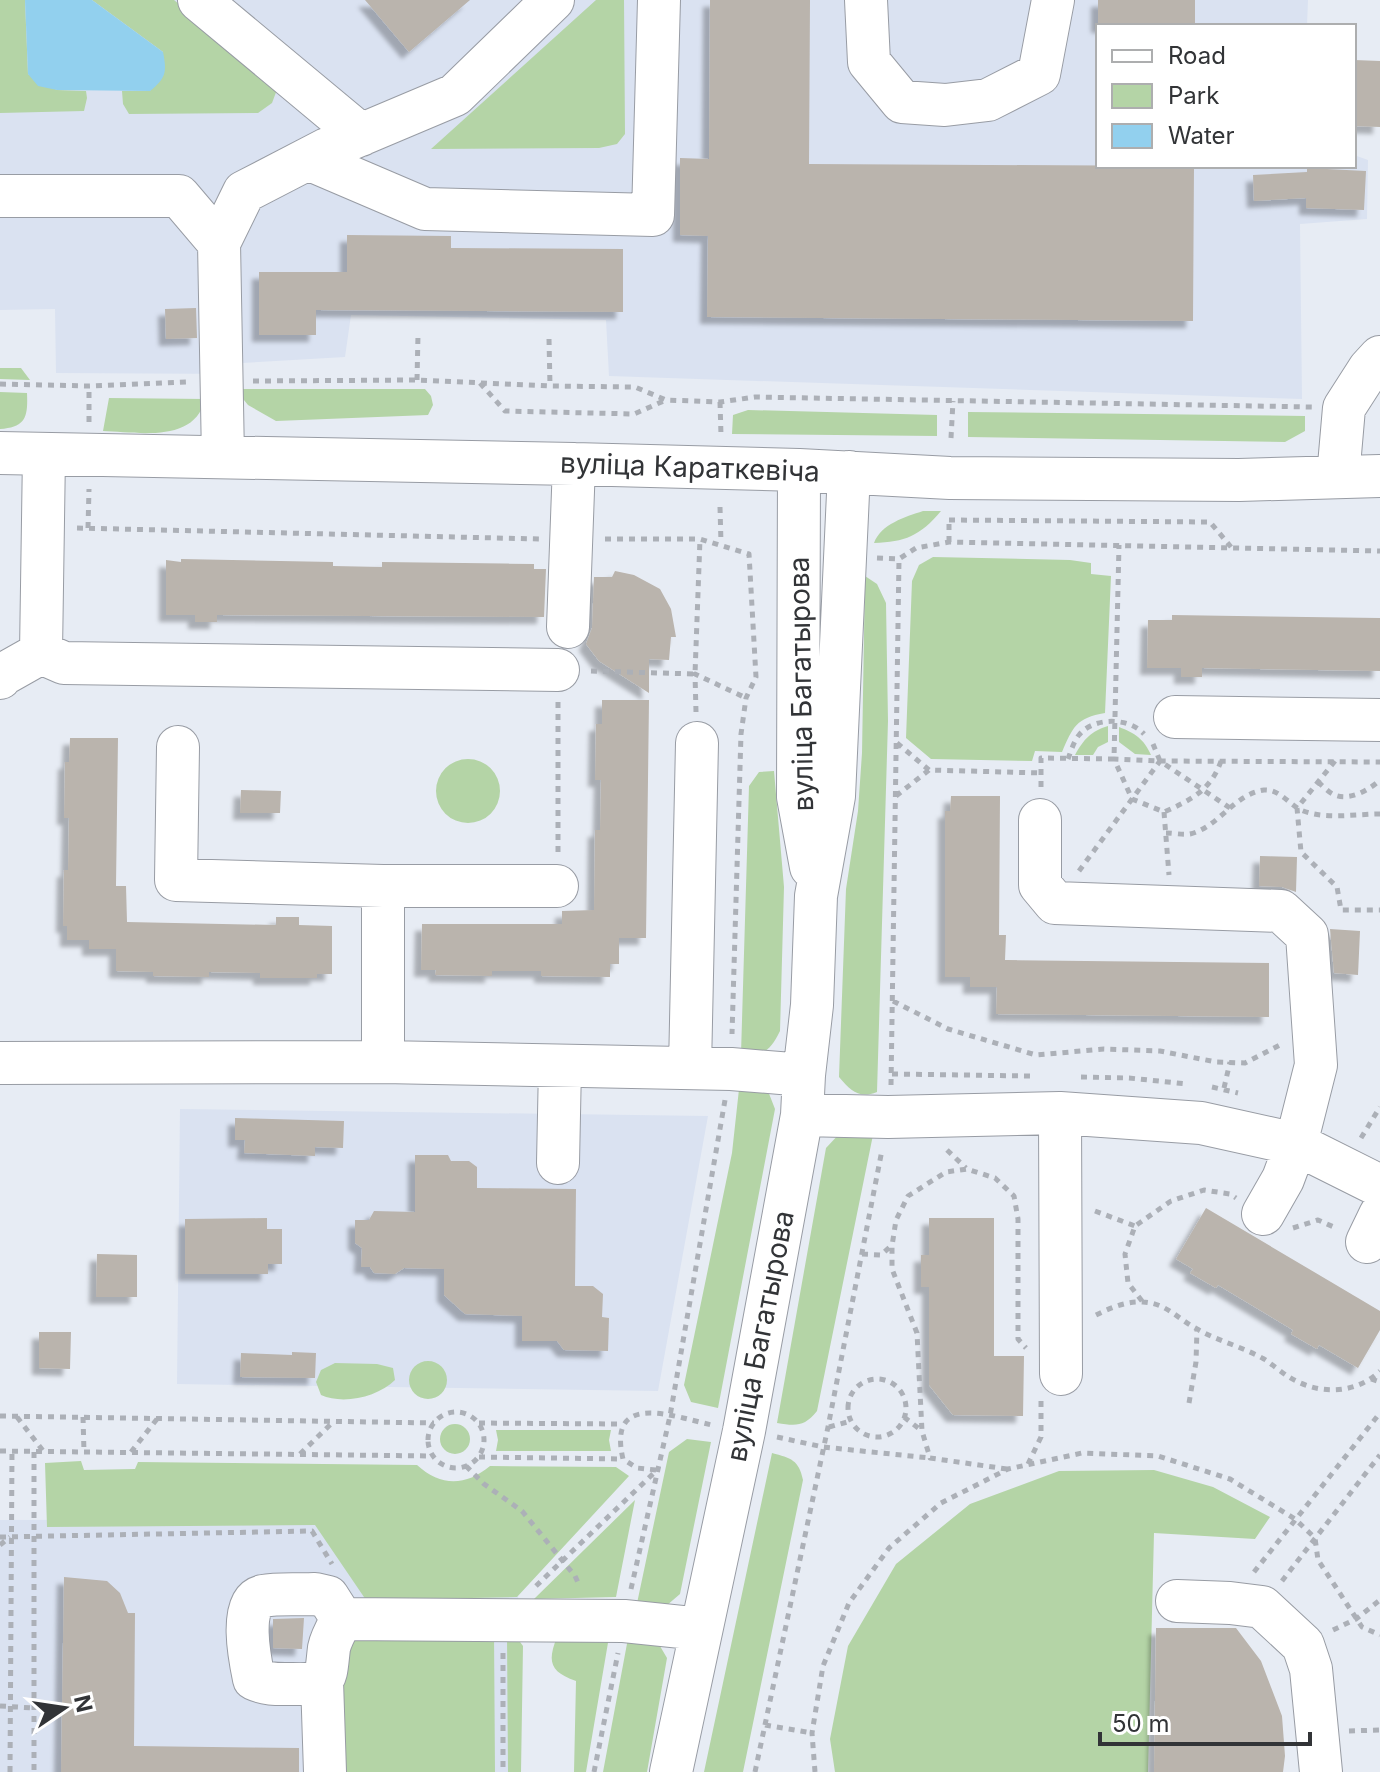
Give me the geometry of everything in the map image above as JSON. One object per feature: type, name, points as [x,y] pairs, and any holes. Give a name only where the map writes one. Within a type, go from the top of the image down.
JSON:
[{"type":"street","points":[[199,0],[361,135]]},
{"type":"street","points":[[223,457],[219,243],[244,192],[308,159],[455,95],[553,0]]},
{"type":"street","points":[[308,159],[425,209],[653,215],[659,0]]},
{"type":"street","points":[[866,0],[869,62],[902,102],[945,105],[988,100],[1039,74],[1053,0]]},
{"type":"street","points":[[0,196],[179,196],[219,243]]},
{"type":"street","points":[[1338,477],[1344,408],[1380,357]]},
{"type":"street","name":"вуліца Караткевіча","points":[[0,453],[574,464],[964,478],[1239,480],[1380,476]]},
{"type":"street","points":[[41,653],[44,454]]},
{"type":"street","points":[[568,627],[574,464]]},
{"type":"street","name":"вуліца Багатырова","points":[[799,470],[798,797],[816,896]]},
{"type":"street","name":"вуліца Багатырова","points":[[671,1772],[744,1431],[803,1095],[812,1005],[816,896],[834,796],[849,472]]},
{"type":"street","points":[[41,653],[64,663],[558,670]]},
{"type":"street","points":[[0,678],[41,653]]},
{"type":"street","points":[[1175,717],[1374,720]]},
{"type":"street","points":[[690,1068],[697,743]]},
{"type":"street","points":[[178,747],[176,880],[383,886],[557,886]]},
{"type":"street","points":[[1040,820],[1040,885],[1055,903],[1281,911],[1307,935],[1316,1065],[1296,1144],[1283,1179],[1263,1214]]},
{"type":"street","points":[[383,886],[383,1062]]},
{"type":"street","points":[[0,1063],[383,1062],[731,1069],[803,1095],[888,1117],[1060,1113],[1201,1123],[1296,1144],[1380,1186]]},
{"type":"street","points":[[558,1163],[560,1066]]},
{"type":"street","points":[[1049,1365],[1060,1113]]},
{"type":"street","points":[[322,1681],[312,1684],[264,1684],[254,1679],[247,1615],[250,1604],[260,1597],[315,1594],[328,1597],[342,1619]]},
{"type":"street","points":[[1177,1601],[1246,1605],[1303,1645],[1311,1669],[1321,1772]]},
{"type":"street","points":[[342,1619],[624,1621],[701,1629]]},
{"type":"street","points":[[325,1772],[322,1681],[329,1670],[329,1646],[342,1619]]},
{"type":"path","points":[[417,380],[418,335]]},
{"type":"path","points":[[549,339],[550,386]]},
{"type":"path","points":[[0,384],[89,386],[221,381],[417,380],[635,387],[666,400],[720,402],[755,397],[1344,408]]},
{"type":"path","points":[[479,382],[505,411],[634,414],[666,400]]},
{"type":"path","points":[[89,386],[89,431]]},
{"type":"path","points":[[951,438],[953,401]]},
{"type":"path","points":[[720,402],[721,435]]},
{"type":"path","points":[[88,528],[89,478]]},
{"type":"path","points":[[720,507],[721,543]]},
{"type":"path","points":[[949,510],[949,542]]},
{"type":"path","points":[[949,520],[1210,522],[1232,548]]},
{"type":"path","points":[[697,743],[695,674],[700,539]]},
{"type":"path","points":[[755,1772],[828,1427],[888,1117],[892,1074],[899,559],[916,548],[949,542],[1380,551]]},
{"type":"path","points":[[1119,545],[1114,759],[1132,799],[1164,812],[1198,796],[1216,777],[1221,761]]},
{"type":"path","points":[[557,886],[558,670],[695,674],[746,698]]},
{"type":"path","points":[[1374,720],[1297,808],[1301,852],[1337,887],[1341,910],[1380,910]]},
{"type":"path","points":[[1068,759],[1080,733],[1098,722],[1114,721],[1139,728],[1153,744],[1160,761],[1230,808]]},
{"type":"path","points":[[896,743],[929,770],[1042,773]]},
{"type":"path","points":[[1040,820],[1041,758],[1380,762]]},
{"type":"path","points":[[1055,903],[1160,761]]},
{"type":"path","points":[[896,796],[929,770]]},
{"type":"path","points":[[1318,782],[1336,796],[1355,795],[1380,780]]},
{"type":"path","points":[[1166,833],[1190,834],[1249,794],[1267,789],[1316,816],[1380,814]]},
{"type":"path","points":[[1164,812],[1171,907]]},
{"type":"path","points":[[893,1001],[948,1029],[1036,1055],[1104,1049],[1146,1050],[1245,1063],[1274,1050],[1313,1023]]},
{"type":"path","points":[[1224,1088],[1230,1062]]},
{"type":"path","points":[[670,1416],[731,1069]]},
{"type":"path","points":[[1361,1138],[1380,1107]]},
{"type":"path","points":[[959,1147],[944,1147],[967,1169],[995,1178],[1014,1196],[1018,1219],[1018,1339],[1049,1365]]},
{"type":"path","points":[[930,1458],[922,1431],[917,1333],[892,1269],[892,1246],[896,1220],[908,1196],[946,1172],[967,1169]]},
{"type":"path","points":[[1142,1302],[1128,1283],[1125,1254],[1135,1226],[1171,1201],[1204,1190],[1230,1194],[1289,1229],[1318,1220],[1374,1229]]},
{"type":"path","points":[[862,1254],[881,1255],[892,1246]]},
{"type":"path","points":[[1028,1465],[1041,1437],[1049,1365],[1080,1322],[1115,1306],[1142,1302],[1165,1307],[1197,1329],[1264,1359],[1292,1379],[1319,1389],[1346,1390],[1371,1379],[1380,1371]]},
{"type":"path","points":[[1189,1403],[1196,1362],[1197,1329]]},
{"type":"path","points":[[1371,1379],[1380,1382]]},
{"type":"path","points":[[871,1380],[886,1381],[898,1389],[905,1402],[904,1417],[890,1434],[875,1437],[861,1432],[851,1421],[849,1399],[858,1387],[871,1380]]},
{"type":"path","points":[[623,1459],[618,1438],[623,1424],[631,1416],[646,1412],[713,1425]]},
{"type":"path","points":[[1246,1605],[1295,1519],[1380,1413]]},
{"type":"path","points":[[446,1414],[467,1414],[478,1423],[484,1441],[478,1457],[466,1466],[444,1466],[434,1456],[428,1439],[434,1423],[446,1414]]},
{"type":"path","points":[[0,1416],[434,1423]]},
{"type":"path","points":[[16,1416],[44,1452]]},
{"type":"path","points":[[83,1417],[84,1452]]},
{"type":"path","points":[[904,1417],[922,1431]]},
{"type":"path","points":[[130,1453],[158,1418]]},
{"type":"path","points":[[300,1455],[334,1421]]},
{"type":"path","points":[[828,1427],[851,1421]]},
{"type":"path","points":[[478,1423],[623,1424]]},
{"type":"path","points":[[772,1437],[823,1447],[1008,1469]]},
{"type":"path","points":[[0,1451],[434,1456]]},
{"type":"path","points":[[10,1772],[12,1451]]},
{"type":"path","points":[[34,1452],[34,1772]]},
{"type":"path","points":[[815,1772],[812,1733],[823,1666],[849,1603],[889,1548],[941,1503],[1008,1469],[1082,1453],[1158,1456],[1230,1479],[1295,1519],[1315,1538],[1318,1560],[1356,1619],[1362,1627],[1380,1635]]},
{"type":"path","points":[[1246,1605],[1315,1538],[1380,1455]]},
{"type":"path","points":[[478,1457],[623,1459],[637,1468],[657,1470]]},
{"type":"path","points":[[466,1466],[484,1484],[522,1511],[575,1576],[581,1589]]},
{"type":"path","points":[[0,1537],[312,1531],[335,1568]]},
{"type":"path","points":[[0,1545],[11,1537]]},
{"type":"path","points":[[1303,1645],[1356,1619],[1380,1600]]},
{"type":"path","points":[[0,1698],[11,1706]]},
{"type":"path","points":[[0,1706],[34,1708]]},
{"type":"path","points":[[765,1725],[812,1733]]},
{"type":"shaded area","points":[[0,0],[1308,0],[1307,24],[1096,24],[1096,168],[1356,168],[1356,156],[1368,160],[1367,219],[1300,224],[1302,399],[609,376],[606,320],[351,315],[345,357],[242,363],[241,374],[56,373],[55,309],[0,310]]},
{"type":"shaded area","points":[[180,1109],[708,1116],[658,1391],[177,1384]]},
{"type":"shaded area","points":[[520,1519],[514,1772],[0,1772],[0,1520]]},
{"type":"green space","points":[[0,0],[25,0],[28,74],[57,90],[86,91],[84,111],[0,113]]},
{"type":"green space","points":[[92,0],[174,0],[278,87],[272,103],[258,113],[129,114],[123,104],[122,91],[150,91],[163,52]]},
{"type":"green space","points":[[596,0],[624,0],[625,134],[617,144],[599,148],[431,149]]},
{"type":"green space","points":[[0,368],[21,368],[30,380],[0,379]]},
{"type":"green space","points":[[235,389],[425,389],[433,405],[428,415],[276,421],[248,405]]},
{"type":"green space","points":[[0,392],[27,393],[26,414],[15,426],[0,429]]},
{"type":"green space","points":[[109,398],[205,399],[199,413],[189,423],[177,429],[147,433],[103,431]]},
{"type":"green space","points":[[748,410],[937,415],[937,436],[732,434],[733,415]]},
{"type":"green space","points":[[968,412],[1305,416],[1305,431],[1285,442],[968,437]]},
{"type":"green space","points":[[923,511],[941,511],[911,536],[874,543],[888,526]]},
{"type":"green space","points":[[933,557],[1070,560],[1091,563],[1091,574],[1111,576],[1105,713],[1077,725],[1062,752],[1035,751],[1032,761],[931,759],[906,738],[912,581],[919,565]]},
{"type":"green space","points":[[865,576],[877,584],[886,603],[888,721],[877,1092],[865,1095],[852,1090],[839,1077],[846,889],[858,811],[862,753]]},
{"type":"green space","points":[[1108,726],[1108,742],[1098,747],[1093,755],[1075,755],[1088,736]]},
{"type":"green space","points":[[1119,727],[1138,737],[1151,755],[1135,754],[1119,742]]},
{"type":"green space","points":[[468,759],[491,768],[500,791],[491,814],[468,823],[445,814],[436,791],[445,768]]},
{"type":"green space","points":[[774,771],[784,887],[780,1031],[765,1051],[741,1054],[749,786],[759,772]]},
{"type":"green space","points":[[740,1080],[768,1091],[775,1109],[718,1408],[691,1402],[684,1385],[732,1153]]},
{"type":"green space","points":[[874,1130],[817,1411],[799,1424],[777,1423],[826,1148],[841,1132]]},
{"type":"green space","points":[[428,1361],[441,1367],[447,1380],[441,1393],[428,1399],[415,1393],[409,1380],[415,1367]]},
{"type":"green space","points":[[335,1363],[377,1364],[393,1368],[395,1380],[379,1391],[360,1398],[330,1398],[321,1395],[316,1382],[321,1370]]},
{"type":"green space","points":[[455,1424],[466,1428],[470,1439],[466,1450],[455,1454],[444,1450],[440,1439],[444,1428]]},
{"type":"green space","points":[[496,1430],[611,1430],[611,1451],[496,1451]]},
{"type":"green space","points":[[687,1439],[711,1442],[680,1594],[666,1606],[636,1608],[669,1452]]},
{"type":"green space","points":[[772,1453],[793,1461],[803,1480],[743,1772],[704,1772]]},
{"type":"green space","points":[[81,1461],[84,1470],[135,1469],[138,1462],[417,1465],[435,1477],[454,1481],[472,1477],[490,1466],[616,1467],[629,1476],[517,1597],[366,1600],[315,1525],[47,1527],[45,1463]]},
{"type":"green space","points":[[1154,1470],[1213,1487],[1270,1517],[1255,1539],[1154,1533],[1148,1772],[835,1772],[830,1739],[848,1646],[896,1564],[970,1504],[1059,1471]]},
{"type":"green space","points":[[635,1500],[616,1597],[534,1599]]},
{"type":"green space","points":[[610,1631],[586,1772],[574,1772],[576,1681],[556,1670],[552,1653],[557,1637]]},
{"type":"green space","points":[[356,1633],[494,1633],[495,1772],[342,1772],[338,1649]]},
{"type":"green space","points":[[629,1633],[657,1641],[667,1658],[647,1772],[603,1772]]},
{"type":"green space","points":[[515,1635],[523,1646],[521,1772],[508,1772],[507,1636]]},
{"type":"water","points":[[25,0],[92,0],[163,52],[165,70],[162,78],[150,91],[57,90],[38,86],[28,74]]},
{"type":"building","points":[[365,0],[470,0],[409,52]]},
{"type":"building","points":[[710,0],[810,0],[809,164],[1194,168],[1193,321],[707,317],[708,236],[680,235],[680,158],[709,159]]},
{"type":"building","points":[[1098,0],[1195,0],[1195,24],[1098,24]]},
{"type":"building","points":[[1356,60],[1380,61],[1380,127],[1356,126]]},
{"type":"building","points":[[1307,168],[1366,171],[1364,210],[1306,208],[1306,198],[1254,201],[1253,175],[1307,172]]},
{"type":"building","points":[[347,235],[451,236],[451,248],[623,249],[623,312],[316,310],[316,335],[259,335],[259,272],[347,272]]},
{"type":"building","points":[[196,308],[197,338],[166,339],[165,309]]},
{"type":"building","points":[[181,559],[333,562],[333,566],[382,567],[382,562],[534,564],[534,569],[546,569],[544,617],[217,615],[217,622],[195,622],[195,615],[166,615],[166,560],[181,562]]},
{"type":"building","points":[[615,571],[634,575],[660,589],[671,609],[676,637],[671,637],[669,660],[649,659],[649,693],[599,661],[586,644],[592,628],[594,577],[612,577]]},
{"type":"building","points":[[1172,615],[1380,618],[1380,671],[1202,668],[1202,677],[1181,677],[1181,668],[1147,668],[1148,620],[1172,620]]},
{"type":"building","points":[[602,700],[649,700],[646,938],[619,938],[619,964],[610,964],[610,977],[541,976],[541,971],[492,971],[492,976],[435,975],[436,970],[421,970],[422,924],[562,924],[562,911],[594,910],[595,830],[600,830],[601,780],[595,780],[596,724],[602,724]]},
{"type":"building","points":[[70,738],[118,738],[116,886],[126,886],[127,922],[276,925],[276,917],[299,917],[299,925],[332,926],[332,974],[317,974],[317,978],[260,978],[260,973],[209,972],[209,977],[153,976],[153,972],[116,971],[116,949],[89,949],[89,940],[67,940],[67,926],[63,926],[69,818],[64,818],[65,762],[69,762]]},
{"type":"building","points":[[241,790],[281,791],[280,813],[240,813]]},
{"type":"building","points":[[951,796],[1000,796],[999,935],[1006,935],[1005,960],[1269,963],[1269,1017],[996,1014],[997,987],[970,987],[970,977],[945,977],[945,811],[950,811]]},
{"type":"building","points":[[1260,856],[1297,857],[1296,892],[1282,887],[1259,886]]},
{"type":"building","points":[[1330,929],[1360,931],[1358,975],[1334,973]]},
{"type":"building","points":[[235,1118],[344,1121],[343,1148],[315,1147],[315,1156],[244,1153],[245,1140],[235,1140]]},
{"type":"building","points":[[415,1155],[448,1155],[451,1161],[469,1161],[477,1167],[477,1188],[576,1189],[575,1286],[593,1286],[603,1294],[602,1317],[609,1318],[608,1351],[564,1350],[557,1341],[522,1341],[522,1316],[465,1314],[444,1295],[444,1269],[404,1268],[395,1274],[374,1273],[370,1267],[361,1267],[362,1248],[355,1243],[355,1220],[369,1220],[374,1211],[415,1212]]},
{"type":"building","points":[[1206,1208],[1380,1311],[1380,1330],[1358,1368],[1319,1345],[1317,1349],[1291,1334],[1293,1330],[1218,1285],[1216,1288],[1190,1273],[1193,1269],[1176,1259]]},
{"type":"building","points":[[267,1218],[267,1229],[282,1229],[282,1264],[268,1264],[268,1274],[185,1274],[185,1219]]},
{"type":"building","points":[[929,1218],[994,1218],[994,1356],[1024,1356],[1023,1416],[953,1415],[929,1385],[929,1287],[921,1287],[921,1255],[929,1255]]},
{"type":"building","points":[[97,1254],[137,1255],[137,1297],[96,1297]]},
{"type":"building","points":[[39,1332],[71,1332],[70,1369],[39,1368]]},
{"type":"building","points":[[292,1352],[316,1353],[315,1378],[240,1377],[241,1353],[292,1355]]},
{"type":"building","points":[[64,1577],[107,1581],[120,1593],[128,1613],[135,1613],[134,1746],[299,1748],[299,1772],[61,1772]]},
{"type":"building","points":[[304,1618],[302,1649],[273,1648],[273,1619]]},
{"type":"building","points":[[1156,1628],[1236,1628],[1261,1661],[1282,1716],[1283,1772],[1154,1772]]}]
